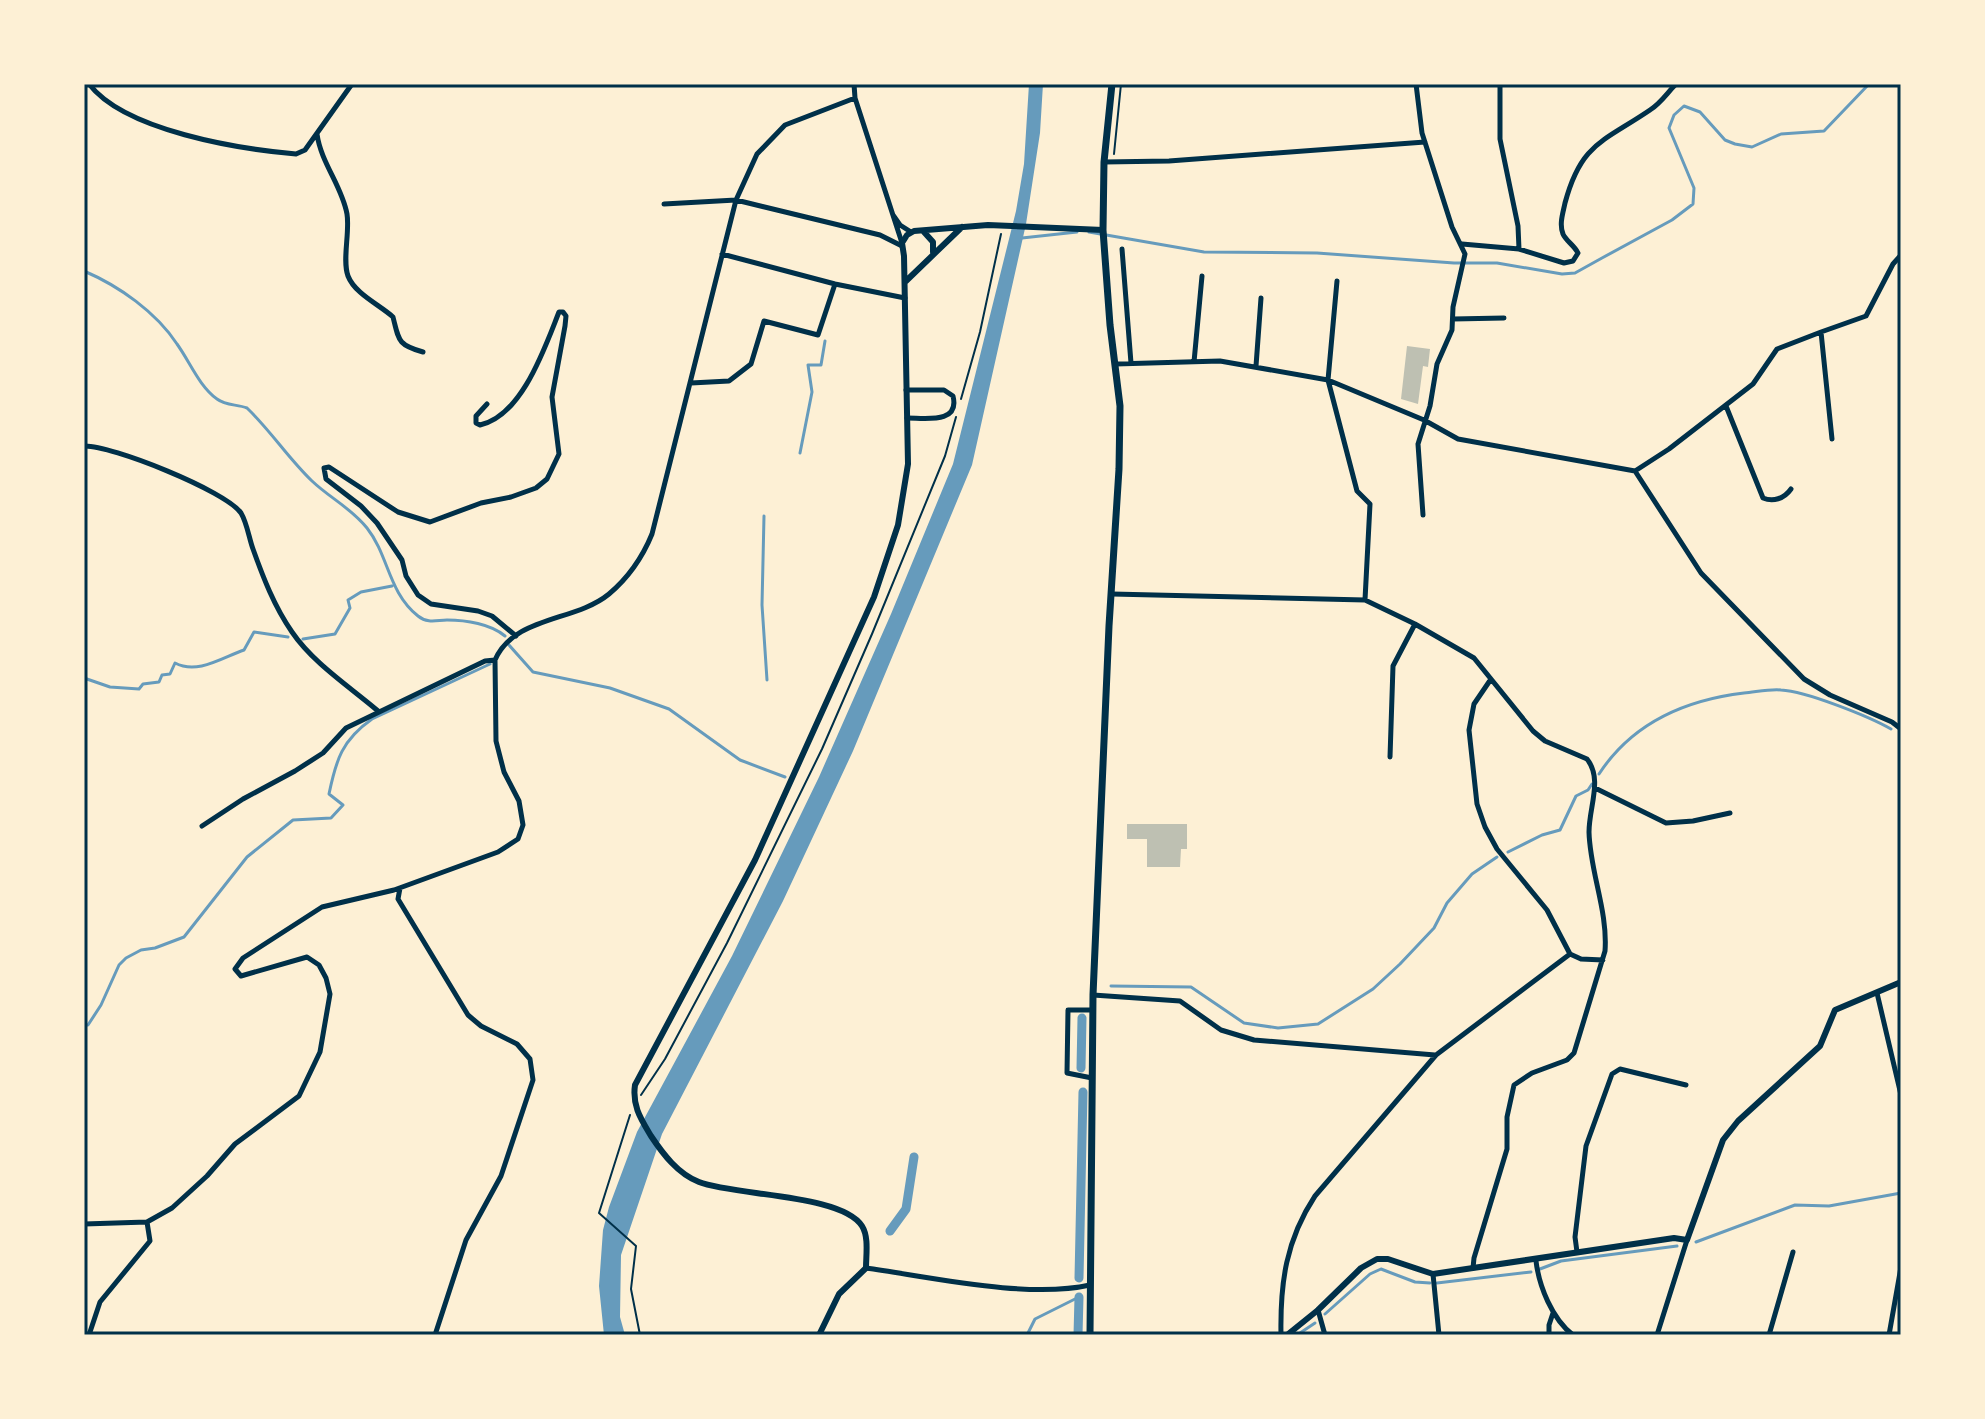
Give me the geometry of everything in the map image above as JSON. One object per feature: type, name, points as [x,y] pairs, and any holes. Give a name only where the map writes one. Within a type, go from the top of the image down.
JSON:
[{"type":"main road","points":[[1092,1335],[1093,995],[1119,469],[1120,406],[1103,230],[1112,84]]},
{"type":"street","points":[[89,84],[102,99],[143,121],[183,134],[296,154],[305,150],[352,84]]},
{"type":"street","points":[[819,1335],[839,1294],[866,1268],[863,1227],[857,1220],[836,1209],[819,1204],[698,1182],[681,1172],[661,1151],[634,1106],[635,1085],[642,1068],[663,1037],[749,872],[874,597],[898,525],[908,464],[904,256],[855,98],[854,84]]},
{"type":"street","points":[[1416,84],[1425,142],[1452,227],[1465,254],[1450,335],[1437,364],[1430,406],[1418,444],[1423,515]]},
{"type":"street","points":[[1500,84],[1500,139],[1518,226],[1519,249]]},
{"type":"street","points":[[1462,244],[1519,249],[1564,263],[1573,261],[1578,253],[1563,236],[1561,221],[1568,186],[1583,159],[1604,138],[1651,110],[1676,84]]},
{"type":"street","points":[[84,1224],[147,1222],[172,1208],[207,1176],[235,1144],[299,1096],[320,1052],[330,994],[326,978],[319,965],[307,957],[241,976],[235,969],[243,958],[322,907],[400,887],[498,852],[518,839],[523,825],[519,801],[504,772],[496,741],[495,660],[499,650],[537,624],[577,612],[609,594],[642,557],[652,534],[736,200],[757,154],[785,125],[855,98]]},
{"type":"street","points":[[316,133],[319,149],[336,181],[347,215],[348,276],[361,292],[393,317],[398,339],[406,347],[423,352]]},
{"type":"street","points":[[1108,162],[1169,161],[1425,142]]},
{"type":"street","points":[[664,204],[736,200],[880,235],[902,244]]},
{"type":"street","points":[[891,211],[900,225],[911,232],[1009,225],[1103,230]]},
{"type":"street","points":[[880,235],[891,232],[895,227]]},
{"type":"street","points":[[905,282],[962,227]]},
{"type":"street","points":[[902,244],[911,232]]},
{"type":"street","points":[[924,232],[933,242],[930,258]]},
{"type":"street","points":[[1122,249],[1131,363]]},
{"type":"street","points":[[722,254],[835,284],[905,298]]},
{"type":"street","points":[[1115,364],[1220,361],[1328,380],[1424,420],[1458,439],[1635,471],[1753,384],[1777,349],[1866,316],[1893,264],[1901,255]]},
{"type":"street","points":[[904,256],[915,263],[930,258]]},
{"type":"street","points":[[1194,362],[1202,276]]},
{"type":"street","points":[[1337,281],[1328,380],[1357,491],[1370,504],[1365,600]]},
{"type":"street","points":[[691,383],[729,381],[751,364],[764,321],[818,335],[835,284]]},
{"type":"street","points":[[1256,366],[1261,298]]},
{"type":"street","points":[[487,404],[476,416],[476,423],[480,425],[499,417],[516,401],[534,370],[559,312],[563,312],[566,316],[565,326],[552,397],[559,454],[547,479],[536,488],[481,503],[430,522],[398,512],[329,467],[324,468],[323,473],[377,523],[402,560],[406,576],[418,595],[431,604],[492,616],[516,636]]},
{"type":"street","points":[[1453,319],[1504,318]]},
{"type":"street","points":[[1821,332],[1832,439]]},
{"type":"street","points":[[906,390],[944,390],[953,396],[955,406],[947,417],[907,418]]},
{"type":"street","points":[[1726,406],[1763,498],[1774,501],[1791,489]]},
{"type":"street","points":[[84,446],[114,452],[172,473],[207,490],[241,512],[272,598],[292,632],[304,647],[378,711]]},
{"type":"street","points":[[1635,471],[1701,573],[1804,679],[1901,729]]},
{"type":"street","points":[[1112,594],[1365,600],[1474,658],[1533,731],[1545,741],[1587,759],[1596,774],[1589,810],[1589,855],[1607,935],[1603,960],[1574,1053],[1567,1060],[1532,1073],[1514,1085],[1507,1117],[1507,1149],[1473,1269]]},
{"type":"street","points":[[1390,757],[1393,666],[1415,624]]},
{"type":"street","points":[[202,826],[323,753],[346,728],[485,661],[495,660]]},
{"type":"street","points":[[1491,679],[1474,704],[1469,730],[1477,804],[1485,827],[1497,849],[1547,910],[1570,954],[1581,959],[1603,960]]},
{"type":"street","points":[[1595,788],[1666,823],[1730,813]]},
{"type":"street","points":[[400,887],[398,899],[468,1015],[481,1026],[517,1044],[530,1059],[533,1080],[501,1176],[466,1240],[435,1335]]},
{"type":"street","points":[[1570,954],[1436,1055],[1315,1196],[1299,1220],[1289,1244],[1281,1316],[1284,1335],[1318,1310],[1361,1268],[1377,1259],[1388,1259],[1433,1274],[1674,1238],[1687,1240]]},
{"type":"street","points":[[1657,1335],[1723,1140],[1738,1121],[1820,1046],[1835,1010],[1901,982]]},
{"type":"street","points":[[1877,993],[1901,1095]]},
{"type":"street","points":[[1093,995],[1180,1001],[1221,1030],[1254,1040],[1436,1055]]},
{"type":"street","points":[[1093,1010],[1068,1010],[1067,1073],[1094,1078]]},
{"type":"street","points":[[1577,1252],[1575,1237],[1586,1146],[1612,1074],[1620,1069],[1686,1085]]},
{"type":"street","points":[[89,1335],[100,1302],[150,1241],[147,1222]]},
{"type":"street","points":[[1769,1335],[1793,1252]]},
{"type":"street","points":[[1536,1261],[1537,1272],[1553,1312],[1573,1335]]},
{"type":"street","points":[[1889,1335],[1901,1267]]},
{"type":"street","points":[[866,1268],[1045,1290],[1091,1285]]},
{"type":"street","points":[[1433,1274],[1439,1335]]},
{"type":"street","points":[[1318,1310],[1325,1335]]},
{"type":"street","points":[[1549,1335],[1553,1312]]},
{"type":"path","points":[[1108,162],[1121,84]]},
{"type":"path","points":[[634,1106],[599,1213],[636,1246],[631,1289],[640,1335]]},
{"type":"water","points":[[1029,84],[1043,84],[1040,133],[1026,224],[972,465],[853,751],[783,901],[662,1134],[621,1255],[620,1317],[625,1335],[604,1335],[599,1286],[603,1230],[637,1132],[732,956],[819,777],[953,464],[1016,211],[1024,164]]},
{"type":"building","points":[[1407,346],[1430,349],[1428,367],[1423,366],[1418,404],[1401,399]]},
{"type":"building","points":[[1127,824],[1187,824],[1187,849],[1181,849],[1180,867],[1147,867],[1147,839],[1127,839]]},
{"type":"waterway","points":[[1089,232],[1204,252],[1317,253],[1497,263],[1562,274],[1575,273],[1672,220],[1693,204],[1694,188],[1669,128],[1674,115],[1684,106],[1700,112],[1725,140],[1752,147],[1781,134],[1824,131],[1869,84]]},
{"type":"waterway","points":[[1022,238],[1077,232]]},
{"type":"waterway","points":[[84,271],[123,292],[148,311],[168,332],[211,394],[224,403],[247,408],[312,481],[361,521],[380,550],[400,596],[418,616],[429,621],[454,620],[478,624],[493,628],[505,636]]},
{"type":"waterway","points":[[800,453],[812,392],[808,365],[821,365],[825,341]]},
{"type":"waterway","points":[[764,516],[762,605],[767,680]]},
{"type":"waterway","points":[[303,639],[335,634],[350,608],[348,600],[361,592],[392,586]]},
{"type":"waterway","points":[[84,678],[110,687],[139,689],[143,684],[159,682],[162,675],[170,674],[175,663],[201,666],[244,650],[254,632],[288,637]]},
{"type":"waterway","points":[[509,645],[533,672],[610,688],[669,709],[740,760],[785,777]]},
{"type":"waterway","points":[[84,1025],[88,1025],[101,1005],[119,965],[126,958],[141,950],[184,937],[247,857],[293,820],[331,818],[343,805],[329,794],[334,771],[347,743],[362,727],[372,719],[490,664]]},
{"type":"waterway","points":[[1599,774],[1628,740],[1644,727],[1681,708],[1722,696],[1792,691],[1854,712],[1891,729]]},
{"type":"waterway","points":[[1508,852],[1542,835],[1560,830],[1576,796],[1592,784]]},
{"type":"waterway","points":[[1111,986],[1191,987],[1244,1023],[1278,1028],[1318,1024],[1373,989],[1400,964],[1434,928],[1447,903],[1472,874],[1497,857]]},
{"type":"waterway","points":[[1081,1068],[1082,1018]]},
{"type":"waterway","points":[[1079,1278],[1083,1092]]},
{"type":"waterway","points":[[890,1231],[906,1209],[914,1157]]},
{"type":"waterway","points":[[1696,1242],[1795,1205],[1829,1206],[1901,1193]]},
{"type":"waterway","points":[[1540,1269],[1561,1261],[1677,1246]]},
{"type":"waterway","points":[[1325,1314],[1370,1274],[1381,1269],[1415,1282],[1430,1283]]},
{"type":"waterway","points":[[1437,1283],[1531,1272]]},
{"type":"waterway","points":[[1027,1335],[1035,1319],[1079,1297]]},
{"type":"waterway","points":[[1078,1335],[1079,1297]]},
{"type":"waterway","points":[[1297,1335],[1315,1323]]}]
